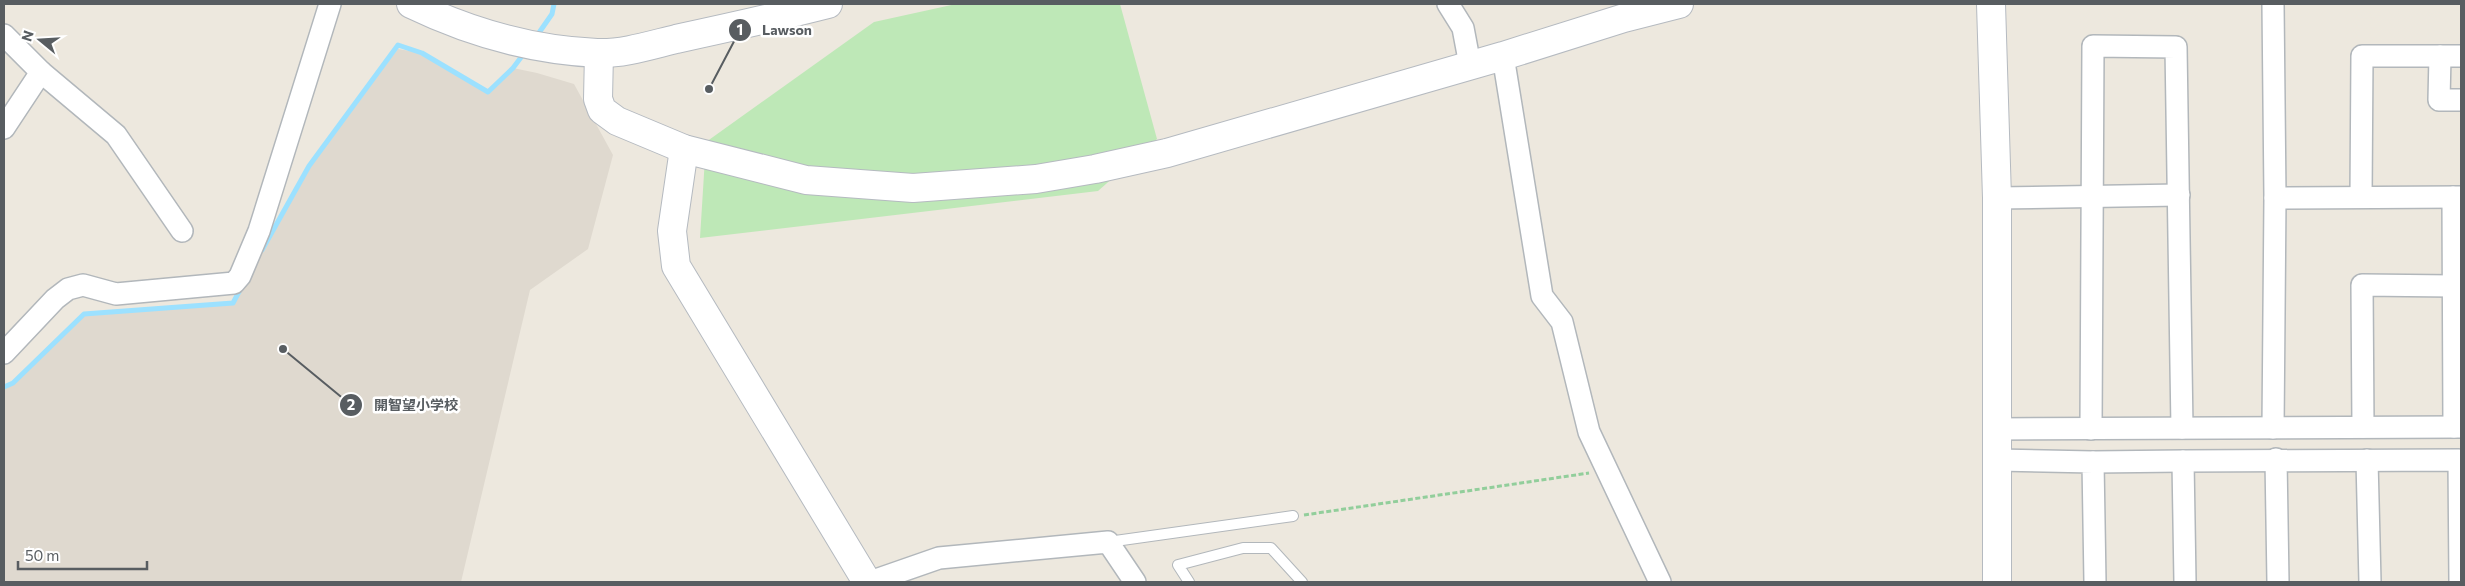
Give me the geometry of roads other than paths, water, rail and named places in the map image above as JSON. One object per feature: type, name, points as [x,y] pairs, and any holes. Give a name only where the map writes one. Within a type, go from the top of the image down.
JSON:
[{"type":"street","points":[[4,353],[55,299],[68,289],[83,285],[116,294],[234,283],[240,276],[259,231],[330,4]]},
{"type":"street","points":[[411,4],[453,24],[482,34],[517,42],[599,53],[661,43],[828,4]]},
{"type":"street","points":[[1448,4],[1463,28],[1470,64]]},
{"type":"street","points":[[599,53],[598,99],[602,110],[617,121],[684,149],[806,180],[912,188],[1036,179],[1095,170],[1167,153],[1503,56],[1625,11],[1679,4]]},
{"type":"street","points":[[1991,4],[1997,198],[1997,582]]},
{"type":"street","points":[[2273,4],[2275,198],[2273,428]]},
{"type":"street","points":[[4,35],[40,72],[116,135],[182,231]]},
{"type":"street","points":[[2092,429],[2093,46],[2176,47],[2182,428]]},
{"type":"street","points":[[1503,56],[1542,296],[1562,322],[1589,432],[1660,582]]},
{"type":"street","points":[[2362,197],[2362,56],[2461,56]]},
{"type":"street","points":[[2440,56],[2439,100],[2461,100]]},
{"type":"street","points":[[4,128],[40,72]]},
{"type":"street","points":[[684,149],[672,231],[676,266],[868,582],[939,558],[1108,542],[1135,582]]},
{"type":"street","points":[[1997,198],[2179,195]]},
{"type":"street","points":[[1997,429],[2458,427],[2453,286],[2457,197],[2275,198]]},
{"type":"street","points":[[2362,427],[2362,285],[2453,286]]},
{"type":"street","points":[[1997,460],[2092,462],[2460,460],[2460,582]]},
{"type":"street","points":[[2276,460],[2278,582]]},
{"type":"street","points":[[2367,460],[2370,582]]},
{"type":"street","points":[[2184,461],[2185,582]]},
{"type":"street","points":[[2092,462],[2095,582]]},
{"type":"lane","points":[[1108,542],[1293,516]]},
{"type":"lane","points":[[1190,582],[1178,565],[1243,548],[1271,548],[1302,582]]},
{"type":"waterway","points":[[536,37],[552,14],[554,4]]},
{"type":"waterway","points":[[262,250],[309,166],[398,45],[422,53],[488,92],[513,68],[525,52]]},
{"type":"waterway","points":[[4,387],[13,383],[84,314],[233,303],[242,286]]},
{"type":"place","name":"Lawson","points":[[709,89]]},
{"type":"place","name":"開智望小学校","points":[[283,349]]}]
